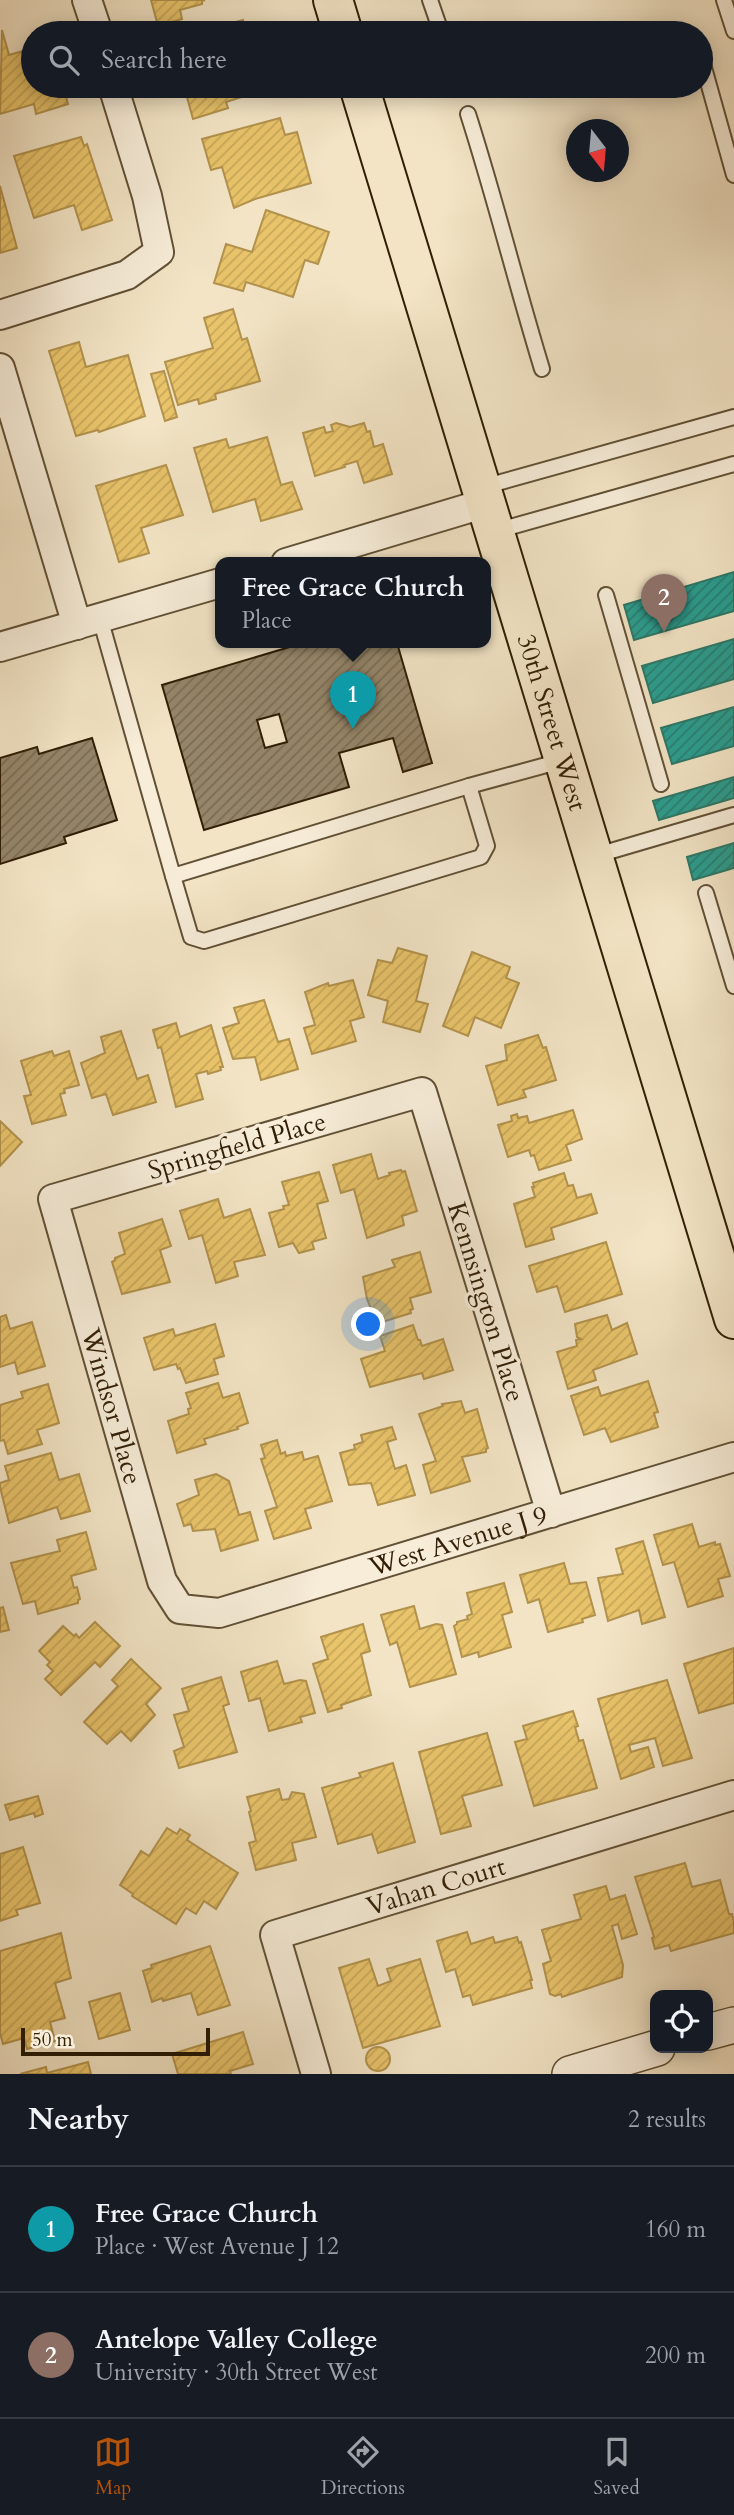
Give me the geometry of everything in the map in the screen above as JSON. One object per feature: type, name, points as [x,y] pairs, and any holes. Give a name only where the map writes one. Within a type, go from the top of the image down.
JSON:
[{"type":"main road","points":[[333,0],[339,21]]},
{"type":"main road","name":"30th Street West","points":[[363,98],[734,1319]]},
{"type":"street","points":[[88,0],[94,21]]},
{"type":"street","points":[[0,315],[127,275],[159,252],[147,196],[117,98]]},
{"type":"street","points":[[0,368],[89,622]]},
{"type":"street","points":[[308,557],[488,507]]},
{"type":"street","points":[[0,647],[215,584]]},
{"type":"street","name":"Springfield Place","points":[[53,1199],[422,1092]]},
{"type":"street","name":"Kennsington Place","points":[[422,1092],[551,1513]]},
{"type":"street","name":"Windsor Place","points":[[53,1199],[162,1581],[180,1609]]},
{"type":"street","name":"West Avenue J 9","points":[[180,1609],[219,1613],[734,1457]]},
{"type":"street","name":"Vahan Court","points":[[316,2074],[275,1935],[734,1795]]},
{"type":"street","points":[[713,2031],[734,2025]]},
{"type":"street","points":[[570,2074],[650,2050]]},
{"type":"lane","points":[[430,0],[437,21]]},
{"type":"lane","points":[[724,0],[734,31]]},
{"type":"lane","points":[[712,98],[734,175]]},
{"type":"lane","points":[[468,114],[542,369]]},
{"type":"lane","points":[[488,507],[734,417]]},
{"type":"lane","points":[[488,507],[734,464]]},
{"type":"lane","points":[[606,595],[661,784]]},
{"type":"lane","points":[[89,622],[191,937],[204,941],[481,857],[487,846],[468,786]]},
{"type":"lane","points":[[173,876],[468,786],[563,760]]},
{"type":"lane","points":[[592,856],[734,815]]},
{"type":"lane","points":[[706,892],[734,986]]},
{"type":"building: Homes","points":[[151,0],[205,0],[202,4],[180,10],[182,19],[157,21]]},
{"type":"building: Homes","points":[[2,30],[9,55],[21,52],[21,98],[66,98],[68,104],[36,114],[34,104],[0,114]]},
{"type":"building: Homes","points":[[187,98],[239,98],[226,102],[228,108],[193,119]]},
{"type":"building: Homes","points":[[280,118],[285,135],[297,132],[311,183],[234,208],[222,167],[211,170],[202,139]]},
{"type":"building: Homes","points":[[81,137],[84,146],[87,144],[112,220],[82,230],[74,205],[34,218],[14,156]]},
{"type":"building: Homes","points":[[0,186],[17,248],[0,253]]},
{"type":"building: Homes","points":[[266,210],[329,232],[318,264],[305,260],[293,297],[246,282],[243,291],[214,283],[226,244],[252,252]]},
{"type":"building: Homes","points":[[233,309],[242,340],[247,338],[260,381],[215,394],[216,399],[199,404],[198,399],[178,405],[165,362],[213,348],[204,318]]},
{"type":"building: Homes","points":[[79,342],[86,367],[128,355],[145,416],[99,432],[98,430],[76,436],[49,351]]},
{"type":"building: Homes","points":[[164,371],[177,417],[165,421],[151,374]]},
{"type":"building: Homes","points":[[336,423],[350,427],[364,423],[367,432],[370,431],[374,447],[383,444],[392,474],[364,483],[357,461],[315,476],[303,433],[324,427],[326,433],[333,431],[331,425]]},
{"type":"building: Homes","points":[[267,437],[281,485],[292,482],[302,509],[261,521],[255,499],[213,512],[194,448],[226,439],[229,448]]},
{"type":"building: Homes","points":[[166,465],[183,515],[141,528],[149,553],[119,562],[96,486]]},
{"type":"building: Homes","points":[[398,948],[427,956],[416,1001],[428,1004],[420,1032],[383,1022],[388,1001],[368,995],[378,960],[392,963]]},
{"type":"building: Homes","points":[[472,952],[510,967],[506,978],[519,983],[501,1028],[475,1017],[468,1036],[443,1026]]},
{"type":"building: Homes","points":[[353,980],[364,1017],[350,1021],[356,1041],[312,1054],[304,1028],[315,1025],[305,992],[328,983],[329,986]]},
{"type":"building: Homes","points":[[264,1000],[278,1042],[289,1039],[298,1069],[261,1080],[255,1057],[233,1059],[223,1028],[239,1023],[234,1008]]},
{"type":"building: Homes","points":[[176,1023],[180,1037],[211,1025],[223,1067],[208,1074],[207,1071],[196,1074],[203,1099],[176,1107],[161,1047],[158,1048],[153,1030]]},
{"type":"building: Homes","points":[[121,1031],[137,1079],[148,1075],[156,1102],[113,1115],[106,1094],[92,1098],[81,1063],[105,1053],[101,1037]]},
{"type":"building: Homes","points":[[538,1035],[543,1048],[546,1047],[556,1080],[523,1090],[526,1097],[498,1105],[486,1066],[507,1060],[505,1045]]},
{"type":"building: Homes","points":[[52,1051],[54,1056],[69,1051],[79,1085],[64,1089],[65,1093],[60,1094],[66,1115],[32,1124],[24,1096],[31,1095],[21,1061]]},
{"type":"building: Homes","points":[[573,1110],[582,1139],[566,1145],[571,1160],[539,1170],[534,1155],[531,1156],[529,1150],[508,1157],[498,1125],[512,1121],[511,1116],[517,1114],[518,1118],[527,1116],[529,1123]]},
{"type":"building: Homes","points":[[0,1121],[22,1142],[0,1166]]},
{"type":"building: Homes","points":[[371,1154],[378,1179],[390,1175],[389,1173],[405,1171],[417,1211],[402,1216],[404,1225],[367,1238],[354,1189],[341,1193],[333,1165]]},
{"type":"building: Homes","points":[[319,1172],[328,1201],[317,1204],[326,1238],[312,1242],[314,1249],[299,1253],[293,1243],[279,1247],[269,1213],[289,1205],[282,1182]]},
{"type":"building: Homes","points":[[564,1173],[568,1186],[573,1185],[577,1198],[591,1194],[597,1213],[551,1228],[554,1239],[526,1247],[514,1204],[535,1197],[533,1183]]},
{"type":"building: Homes","points":[[218,1199],[224,1218],[250,1209],[265,1255],[234,1262],[238,1276],[216,1283],[202,1235],[189,1239],[180,1211]]},
{"type":"building: Homes","points":[[162,1219],[171,1246],[160,1250],[170,1282],[122,1294],[112,1262],[125,1254],[119,1233]]},
{"type":"building: Homes","points":[[606,1242],[622,1294],[565,1312],[557,1286],[537,1292],[529,1266]]},
{"type":"building: Homes","points":[[420,1252],[431,1292],[410,1298],[413,1309],[410,1310],[411,1313],[379,1323],[375,1310],[372,1311],[367,1299],[363,1277],[395,1267],[392,1260]]},
{"type":"building: Homes","points":[[6,1315],[10,1329],[32,1322],[45,1366],[18,1374],[15,1362],[0,1367],[0,1317]]},
{"type":"building: Homes","points":[[607,1315],[612,1330],[627,1323],[637,1354],[593,1370],[596,1380],[568,1389],[557,1352],[577,1346],[576,1340],[581,1339],[577,1337],[575,1324]]},
{"type":"building: Homes","points":[[215,1324],[224,1356],[214,1359],[218,1374],[186,1383],[176,1364],[154,1370],[144,1338],[173,1329],[175,1336]]},
{"type":"building: Homes","points":[[413,1325],[422,1346],[443,1339],[453,1370],[424,1379],[422,1373],[370,1387],[361,1359],[385,1351],[380,1336]]},
{"type":"building: Homes","points":[[648,1381],[658,1412],[654,1413],[658,1427],[611,1442],[605,1428],[584,1435],[571,1396],[598,1387],[601,1396]]},
{"type":"building: Homes","points":[[218,1383],[223,1398],[239,1393],[248,1423],[237,1427],[238,1429],[204,1439],[206,1444],[177,1453],[168,1421],[189,1414],[188,1409],[191,1408],[186,1393]]},
{"type":"building: Homes","points":[[48,1384],[59,1423],[37,1430],[42,1444],[8,1454],[4,1440],[0,1441],[0,1405],[23,1398],[21,1392]]},
{"type":"building: Homes","points":[[461,1401],[465,1413],[477,1409],[488,1448],[486,1452],[462,1457],[470,1481],[431,1493],[423,1465],[436,1461],[419,1414],[443,1406],[442,1404]]},
{"type":"building: Homes","points":[[392,1427],[396,1439],[387,1442],[395,1469],[406,1465],[415,1495],[378,1505],[371,1483],[349,1485],[340,1453],[355,1449],[354,1445],[363,1442],[361,1435]]},
{"type":"building: Homes","points":[[277,1440],[281,1454],[285,1452],[286,1456],[302,1452],[304,1460],[318,1456],[332,1501],[305,1509],[311,1528],[274,1539],[265,1511],[277,1507],[261,1459],[265,1458],[261,1445]]},
{"type":"building: Homes","points":[[51,1453],[59,1480],[79,1474],[90,1511],[61,1519],[57,1507],[9,1523],[0,1487],[0,1483],[9,1480],[5,1466]]},
{"type":"building: Homes","points":[[216,1474],[229,1481],[239,1515],[250,1512],[258,1540],[221,1551],[215,1529],[193,1531],[191,1524],[184,1526],[177,1504],[199,1495],[195,1480]]},
{"type":"building: Homes","points":[[692,1524],[699,1547],[715,1542],[715,1545],[720,1544],[730,1576],[718,1579],[723,1596],[688,1607],[674,1562],[663,1565],[654,1535]]},
{"type":"building: Homes","points":[[86,1532],[96,1569],[71,1576],[74,1588],[77,1587],[80,1599],[78,1603],[38,1614],[35,1601],[23,1604],[11,1563],[60,1551],[57,1540]]},
{"type":"building: Homes","points":[[643,1541],[665,1617],[642,1624],[639,1610],[608,1621],[598,1578],[623,1574],[616,1549]]},
{"type":"building: Homes","points":[[564,1563],[570,1584],[586,1582],[595,1615],[582,1619],[583,1622],[548,1632],[539,1599],[528,1603],[520,1575]]},
{"type":"building: Homes","points":[[504,1583],[512,1612],[502,1615],[511,1647],[479,1657],[478,1652],[462,1657],[454,1626],[472,1614],[467,1593]]},
{"type":"building: Homes","points":[[414,1606],[420,1629],[442,1625],[456,1674],[410,1687],[397,1642],[390,1645],[381,1615]]},
{"type":"building: Homes","points":[[3,1607],[9,1630],[0,1632],[0,1608]]},
{"type":"building: Homes","points":[[95,1622],[120,1646],[100,1667],[95,1662],[61,1695],[45,1679],[53,1671],[47,1665],[50,1662],[39,1651],[63,1626],[79,1638]]},
{"type":"building: Homes","points":[[363,1624],[370,1651],[361,1654],[371,1695],[328,1712],[313,1664],[328,1659],[321,1637]]},
{"type":"building: Homes","points":[[734,1648],[734,1703],[699,1713],[684,1664]]},
{"type":"building: Homes","points":[[131,1659],[161,1688],[146,1704],[155,1715],[131,1741],[121,1731],[107,1744],[84,1722],[118,1686],[112,1680]]},
{"type":"building: Homes","points":[[277,1661],[284,1684],[306,1681],[315,1713],[300,1717],[302,1722],[269,1731],[260,1698],[249,1701],[241,1672]]},
{"type":"building: Homes","points":[[221,1677],[229,1704],[223,1706],[237,1752],[179,1768],[174,1751],[184,1747],[174,1715],[189,1711],[182,1689]]},
{"type":"building: Homes","points":[[667,1680],[692,1758],[663,1766],[655,1738],[629,1745],[631,1752],[648,1747],[654,1767],[621,1779],[598,1699]]},
{"type":"building: Homes","points":[[573,1711],[579,1741],[583,1740],[597,1788],[534,1806],[515,1742],[527,1739],[523,1726]]},
{"type":"building: Homes","points":[[487,1733],[502,1785],[462,1796],[471,1826],[441,1834],[419,1752]]},
{"type":"building: Homes","points":[[393,1763],[415,1842],[378,1853],[372,1834],[338,1844],[322,1788],[361,1777],[359,1773]]},
{"type":"building: Homes","points":[[279,1789],[282,1800],[289,1799],[292,1792],[304,1794],[316,1837],[292,1843],[296,1860],[256,1870],[249,1843],[256,1841],[247,1797]]},
{"type":"building: Homes","points":[[38,1796],[43,1814],[35,1817],[34,1813],[10,1820],[5,1805]]},
{"type":"building: Homes","points":[[167,1828],[177,1834],[180,1829],[190,1835],[187,1840],[238,1873],[216,1909],[204,1901],[196,1914],[186,1908],[176,1924],[132,1896],[133,1894],[120,1885],[141,1851],[149,1856]]},
{"type":"building: Homes","points":[[23,1847],[40,1903],[16,1910],[18,1915],[0,1921],[0,1854]]},
{"type":"building: Homes","points":[[685,1863],[692,1887],[720,1880],[729,1914],[732,1914],[734,1933],[671,1951],[669,1945],[655,1949],[654,1937],[635,1877]]},
{"type":"building: Homes","points":[[606,1886],[610,1900],[625,1895],[637,1934],[622,1939],[618,1924],[612,1926],[623,1965],[622,1977],[562,1997],[561,1994],[550,1994],[543,1964],[551,1961],[542,1930],[581,1919],[574,1895]]},
{"type":"building: Homes","points":[[467,1932],[471,1944],[493,1937],[495,1943],[517,1937],[519,1943],[521,1942],[532,1988],[473,2005],[470,1995],[463,1997],[455,1969],[446,1972],[437,1941]]},
{"type":"building: Homes","points":[[61,1933],[71,1978],[55,1983],[65,2018],[50,2022],[55,2041],[27,2049],[24,2038],[3,2044],[0,2033],[0,1951]]},
{"type":"building: Homes","points":[[210,1946],[230,2005],[198,2015],[191,1993],[152,2002],[143,1971],[152,1968],[151,1965]]},
{"type":"building: Homes","points":[[369,1959],[378,1986],[391,1981],[387,1969],[420,1959],[440,2026],[363,2048],[339,1968]]},
{"type":"building: Homes","points":[[120,1993],[130,2030],[99,2039],[89,2002]]},
{"type":"building: Homes","points":[[243,2032],[253,2064],[230,2071],[231,2074],[178,2074],[172,2054]]},
{"type":"building: Homes","points":[[378,2047],[386,2051],[390,2059],[386,2067],[378,2071],[370,2067],[366,2059],[370,2051]]},
{"type":"building: Homes","points":[[88,2062],[91,2074],[20,2074],[46,2067],[47,2073]]},
{"type":"building: Schools","points":[[734,572],[734,611],[634,640],[624,605]]},
{"type":"building: Schools","points":[[734,639],[734,679],[653,703],[642,666]]},
{"type":"building: Schools","points":[[734,707],[734,746],[672,764],[661,728]]},
{"type":"building: Schools","points":[[734,777],[734,798],[659,820],[653,801]]},
{"type":"building: Schools","points":[[734,843],[734,868],[693,880],[687,857]]},
{"type":"building: Other","points":[[286,648],[398,648],[432,763],[403,772],[393,738],[339,753],[349,787],[204,830],[162,685]],"holes":[[[279,714],[287,742],[265,748],[257,720]]]},
{"type":"building: Other","points":[[92,738],[117,820],[64,837],[66,843],[0,864],[0,758],[37,747],[39,754]]},
{"type":"place","name":"Antelope Valley College","points":[[664,632]]},
{"type":"place","name":"Free Grace Church","points":[[353,729]]}]
